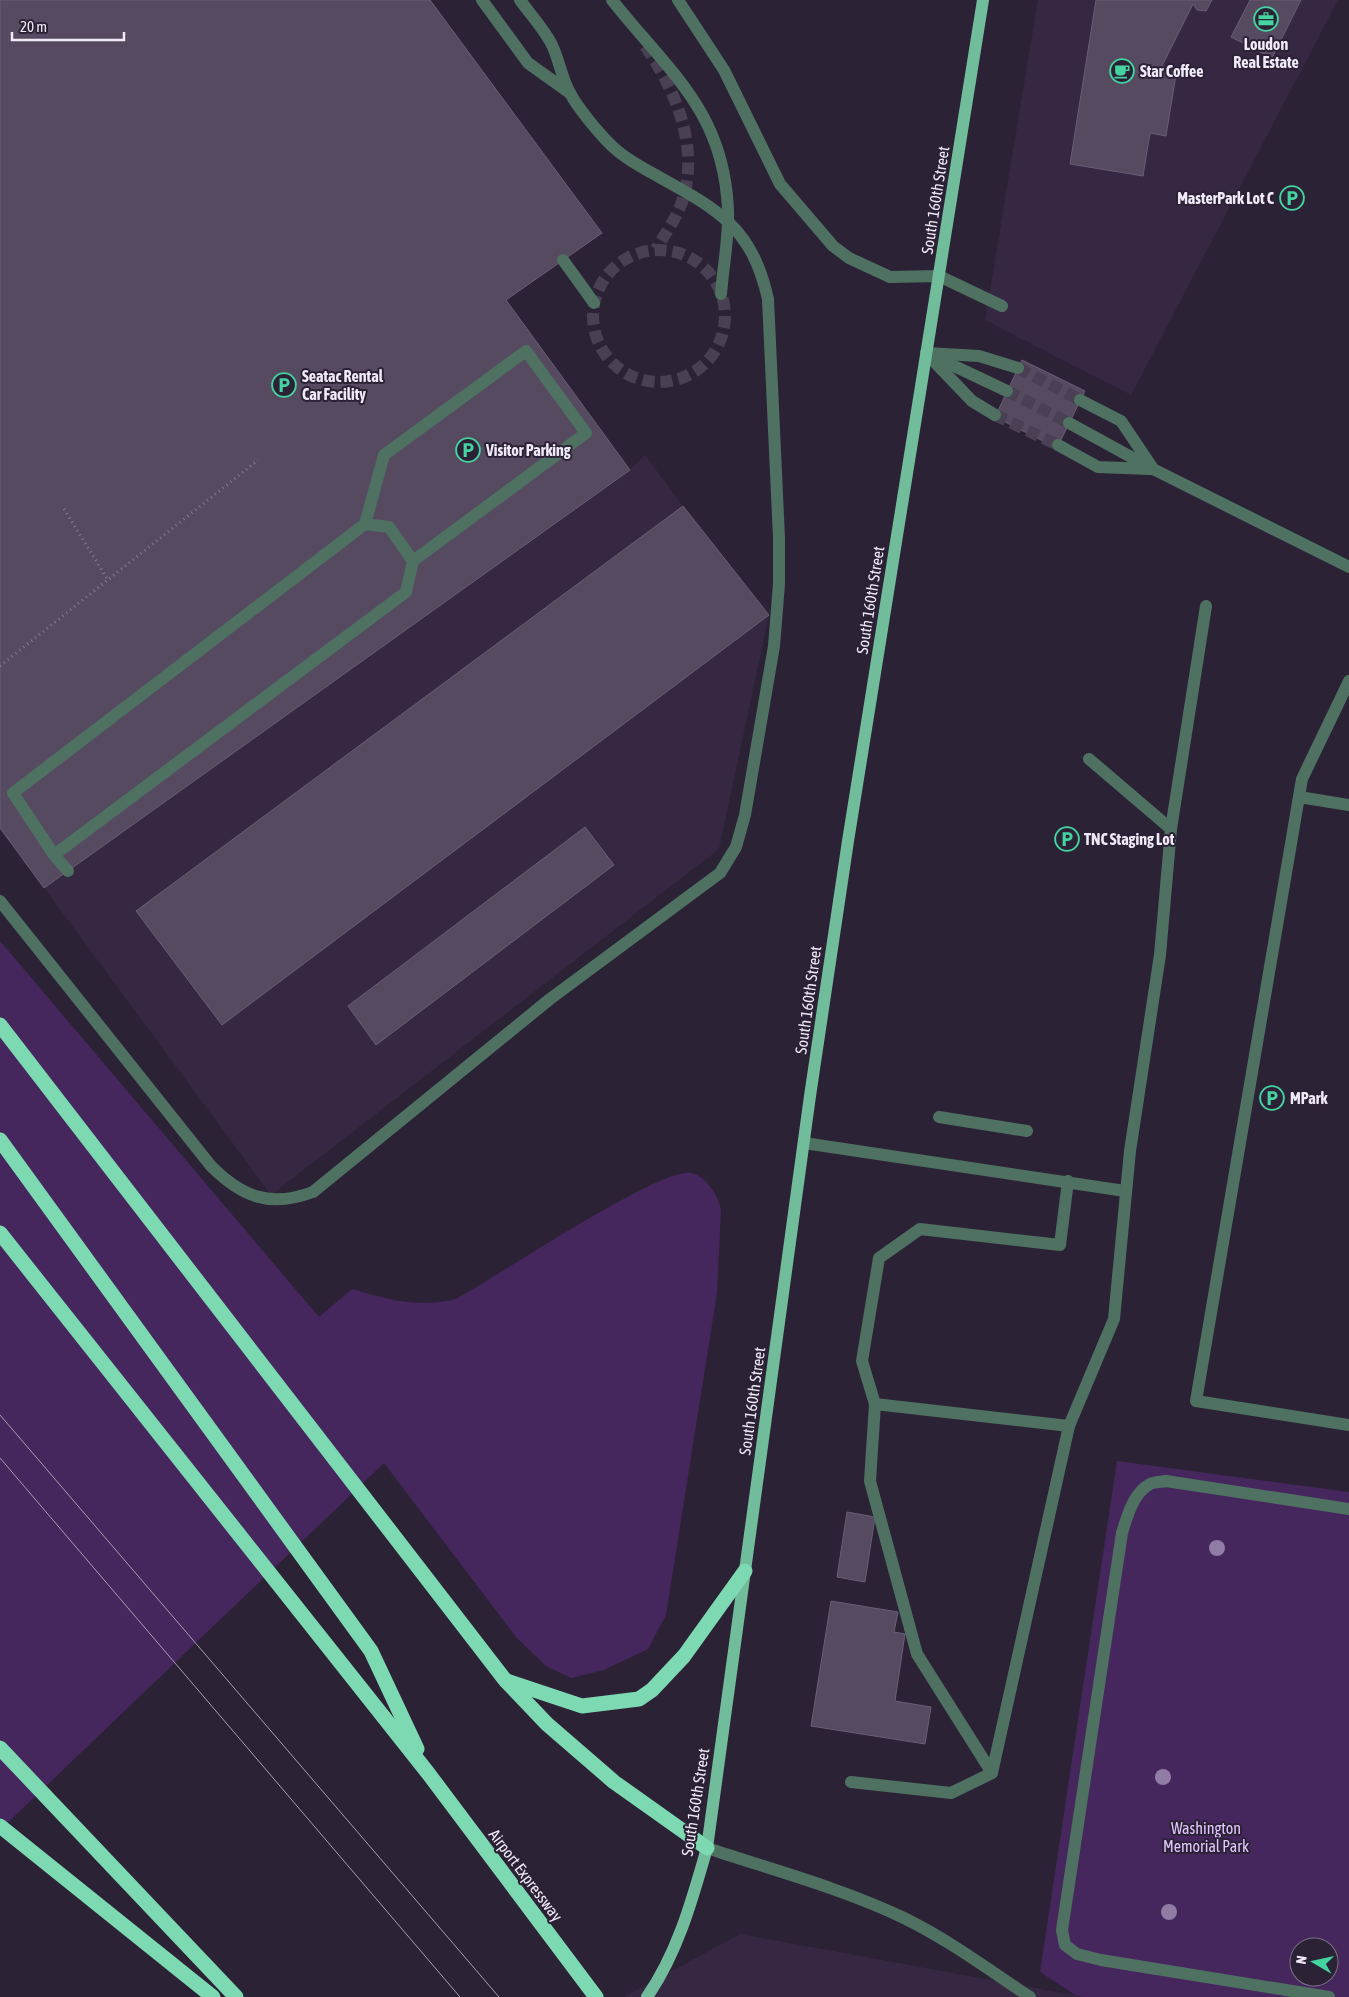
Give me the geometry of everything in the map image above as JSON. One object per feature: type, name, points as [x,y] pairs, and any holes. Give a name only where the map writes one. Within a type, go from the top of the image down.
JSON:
[{"type":"highway","points":[[0,1025],[505,1680],[547,1724],[614,1782],[707,1848]]},
{"type":"highway","points":[[0,1140],[371,1651],[428,1773]]},
{"type":"highway","points":[[0,1233],[428,1773]]},
{"type":"highway","points":[[505,1680],[582,1706],[639,1699],[652,1690],[684,1656],[745,1571]]},
{"type":"highway","points":[[0,1748],[236,1997]]},
{"type":"highway","name":"Airport Expressway","points":[[428,1773],[596,1997]]},
{"type":"highway","points":[[0,1826],[213,1997]]},
{"type":"main road","name":"South 160th Street","points":[[647,1997],[660,1978],[684,1924],[707,1848],[804,1143],[848,841],[984,0]]},
{"type":"lane","points":[[0,901],[211,1166],[230,1184],[247,1194],[262,1198],[286,1200],[313,1192],[550,998],[720,873],[736,847],[745,814],[774,646],[779,584],[779,538],[768,298],[757,260],[740,234],[726,218],[708,204],[646,170],[610,144],[570,93],[528,63],[482,0]]},
{"type":"lane","points":[[520,0],[551,42],[570,93]]},
{"type":"lane","points":[[612,0],[697,103],[710,127],[721,155],[728,212],[721,294]]},
{"type":"lane","points":[[678,0],[724,70],[780,184],[832,246],[849,258],[890,277],[939,276],[1002,306]]},
{"type":"lane","points":[[563,260],[594,303]]},
{"type":"lane","points":[[54,855],[406,592],[412,561],[586,433],[526,350],[384,455],[365,524],[12,794],[54,855],[68,871]]},
{"type":"lane","points":[[926,353],[979,356],[1018,368]]},
{"type":"lane","points":[[926,353],[1007,391]]},
{"type":"lane","points":[[926,353],[972,401],[995,415]]},
{"type":"lane","points":[[1080,400],[1121,422],[1153,469]]},
{"type":"lane","points":[[1069,423],[1153,469],[1349,567]]},
{"type":"lane","points":[[1058,445],[1098,467],[1153,469]]},
{"type":"lane","points":[[365,524],[389,527],[412,561]]},
{"type":"lane","points":[[992,1773],[1069,1426],[1114,1319],[1125,1190],[1160,955],[1171,829],[1206,606]]},
{"type":"lane","points":[[1349,680],[1302,778],[1196,1401],[1349,1425]]},
{"type":"lane","points":[[1089,758],[1171,829]]},
{"type":"lane","points":[[1299,797],[1349,805]]},
{"type":"lane","points":[[939,1117],[1027,1131]]},
{"type":"lane","points":[[804,1143],[1125,1190]]},
{"type":"lane","points":[[992,1773],[917,1654],[870,1481],[875,1404],[862,1361],[879,1258],[920,1228],[1060,1245],[1068,1181]]},
{"type":"lane","points":[[875,1404],[1069,1426]]},
{"type":"lane","points":[[1329,1997],[1101,1960],[1076,1954],[1065,1945],[1062,1930],[1122,1533],[1128,1510],[1150,1484],[1166,1481],[1349,1509]]},
{"type":"lane","points":[[851,1782],[950,1793],[992,1773]]},
{"type":"lane","points":[[707,1848],[856,1897],[905,1919],[952,1945],[1030,1997]]},
{"type":"path","points":[[0,666],[258,460]]},
{"type":"path","points":[[64,510],[108,580]]},
{"type":"shaded area","name":"Seatac Rental Car Facility","points":[[0,0],[430,0],[602,233],[506,300],[629,470],[645,455],[769,615],[719,849],[271,1195],[0,828]]},
{"type":"shaded area","points":[[1038,0],[1338,0],[1131,395],[985,320]]},
{"type":"shaded area","points":[[740,1934],[1084,1997],[624,1997]]},
{"type":"green space","points":[[0,941],[319,1317],[352,1289],[404,1302],[429,1303],[456,1299],[576,1226],[646,1188],[673,1176],[690,1173],[706,1182],[714,1192],[721,1209],[717,1293],[666,1615],[648,1649],[604,1670],[571,1678],[546,1666],[516,1637],[384,1463],[0,1830]]},
{"type":"green space","name":"Washington Memorial Park","points":[[1117,1461],[1349,1492],[1349,1997],[1077,1996],[1040,1972]]},
{"type":"building","name":"Seatac Rental Car Facility","points":[[0,0],[430,0],[602,233],[506,300],[630,470],[44,888],[0,828]]},
{"type":"building","points":[[1096,0],[1212,0],[1206,11],[1197,10],[1193,4],[1162,66],[1177,68],[1166,136],[1150,133],[1143,176],[1070,164]]},
{"type":"building","name":"Loudon Real Estate","points":[[1250,0],[1301,0],[1272,58],[1231,37]]},
{"type":"building","points":[[1022,360],[1085,391],[1057,448],[995,417]]},
{"type":"building","points":[[683,506],[769,615],[222,1025],[136,911]]},
{"type":"building","points":[[585,827],[614,865],[376,1045],[348,1006]]},
{"type":"building","points":[[847,1512],[875,1517],[865,1582],[837,1577]]},
{"type":"building","points":[[831,1601],[898,1612],[894,1632],[905,1634],[895,1701],[931,1707],[925,1744],[811,1726]]},
{"type":"tunnel","points":[[645,46],[675,100],[682,120],[688,161],[687,182],[680,208],[656,249]]},
{"type":"tunnel","points":[[659,250],[684,255],[705,270],[720,291],[725,316],[720,341],[705,362],[684,377],[659,382],[634,377],[613,362],[598,341],[593,316],[598,291],[613,270],[634,255],[659,250]]},
{"type":"tunnel","points":[[1018,368],[1080,400]]},
{"type":"tunnel","points":[[1007,391],[1069,423]]},
{"type":"tunnel","points":[[995,415],[1058,445]]},
{"type":"tram line","points":[[0,1415],[499,1997]]},
{"type":"tram line","points":[[0,1458],[460,1997]]},
{"type":"place","name":"Loudon Real Estate","points":[[1266,19]]},
{"type":"place","name":"Star Coffee","points":[[1122,71]]},
{"type":"place","name":"MasterPark Lot C","points":[[1292,198]]},
{"type":"place","name":"Seatac Rental Car Facility","points":[[284,385]]},
{"type":"place","name":"Visitor Parking","points":[[468,450]]},
{"type":"place","name":"TNC Staging Lot","points":[[1067,839]]},
{"type":"place","name":"MPark","points":[[1272,1098]]}]
